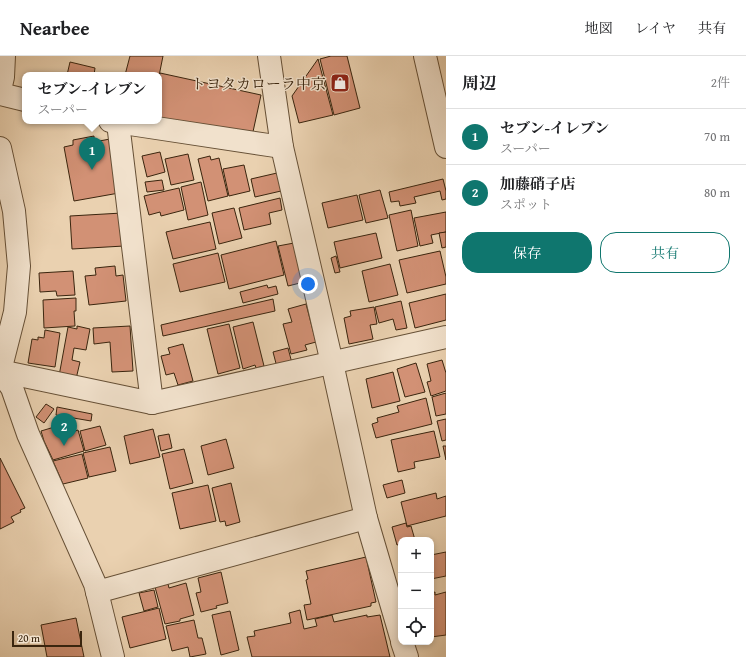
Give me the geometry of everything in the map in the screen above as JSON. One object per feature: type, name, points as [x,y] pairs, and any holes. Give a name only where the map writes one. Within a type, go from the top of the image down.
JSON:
[{"type":"street","points":[[0,90],[3,77],[4,56]]},
{"type":"street","points":[[269,56],[282,147],[366,518],[398,627]]},
{"type":"street","points":[[424,56],[446,147]]},
{"type":"street","points":[[0,94],[22,99]]},
{"type":"street","points":[[114,124],[152,403]]},
{"type":"street","points":[[127,124],[282,147]]},
{"type":"street","points":[[0,148],[14,211],[19,266],[16,312],[0,371]]},
{"type":"street","points":[[0,371],[152,403],[446,337]]},
{"type":"street","points":[[0,371],[12,388],[28,434],[95,584],[113,657]]},
{"type":"street","points":[[97,592],[366,518]]},
{"type":"street","points":[[403,645],[407,657]]},
{"type":"building","points":[[130,56],[163,56],[160,72],[126,72]]},
{"type":"building","name":"トヨタカローラ中京","points":[[331,56],[347,56],[360,108],[334,115],[320,59]]},
{"type":"building","points":[[318,59],[333,115],[299,123],[292,96]]},
{"type":"building","points":[[70,62],[95,68],[94,72],[68,72]]},
{"type":"building","points":[[162,73],[261,95],[251,141],[162,122]]},
{"type":"building","points":[[94,136],[94,142],[110,139],[119,193],[74,201],[64,147],[73,145],[73,140]]},
{"type":"building","points":[[160,152],[165,172],[147,177],[142,156]]},
{"type":"building","points":[[188,154],[194,180],[171,185],[165,159]]},
{"type":"building","points":[[210,156],[211,160],[219,158],[228,196],[208,201],[198,159]]},
{"type":"building","points":[[244,165],[250,191],[229,196],[223,169]]},
{"type":"building","points":[[277,173],[281,191],[255,197],[251,179]]},
{"type":"building","points":[[443,179],[446,199],[442,200],[440,191],[414,197],[416,203],[400,206],[399,201],[391,202],[389,192]]},
{"type":"building","points":[[162,180],[164,190],[147,192],[145,182]]},
{"type":"building","points":[[201,182],[208,215],[188,220],[181,187]]},
{"type":"building","points":[[179,188],[184,210],[161,216],[160,212],[149,215],[144,196]]},
{"type":"building","points":[[380,190],[388,218],[366,223],[359,195]]},
{"type":"building","points":[[357,195],[363,220],[328,228],[322,203]]},
{"type":"building","points":[[280,198],[282,210],[269,213],[271,224],[244,230],[239,208]]},
{"type":"building","points":[[234,208],[242,238],[219,244],[212,213]]},
{"type":"building","points":[[411,210],[418,246],[397,251],[389,215]]},
{"type":"building","points":[[446,212],[446,232],[431,235],[433,243],[420,246],[414,218]]},
{"type":"building","points":[[122,213],[124,246],[72,249],[70,216]]},
{"type":"building","points":[[210,222],[216,249],[173,259],[166,232]]},
{"type":"building","points":[[446,232],[446,247],[442,248],[439,233]]},
{"type":"building","points":[[376,233],[382,258],[340,268],[334,242]]},
{"type":"building","points":[[276,241],[284,275],[229,289],[221,255]]},
{"type":"building","points":[[294,243],[304,282],[288,286],[278,246]]},
{"type":"building","points":[[440,251],[446,277],[446,284],[407,293],[399,260]]},
{"type":"building","points":[[218,253],[225,282],[180,292],[173,264]]},
{"type":"building","points":[[336,256],[340,272],[335,273],[331,258]]},
{"type":"building","points":[[390,264],[398,295],[369,302],[362,271]]},
{"type":"building","points":[[115,266],[116,276],[123,275],[126,301],[89,305],[85,276],[96,275],[95,268]]},
{"type":"building","points":[[73,271],[75,295],[57,296],[56,291],[40,292],[39,273]]},
{"type":"building","points":[[267,285],[268,288],[276,286],[278,294],[243,303],[240,292]]},
{"type":"building","points":[[446,294],[446,320],[415,328],[409,303]]},
{"type":"building","points":[[76,298],[76,311],[74,311],[75,326],[44,328],[43,300]]},
{"type":"building","points":[[273,299],[275,311],[163,336],[161,325]]},
{"type":"building","points":[[401,301],[407,328],[396,330],[393,319],[379,323],[375,307]]},
{"type":"building","points":[[306,304],[316,342],[305,345],[307,350],[291,354],[283,324],[292,322],[288,309]]},
{"type":"building","points":[[374,307],[377,324],[370,325],[373,339],[349,344],[344,318],[351,316],[350,311]]},
{"type":"building","points":[[253,322],[264,366],[256,368],[255,365],[243,369],[233,327]]},
{"type":"building","points":[[229,324],[240,368],[218,374],[207,329]]},
{"type":"building","points":[[77,326],[90,329],[86,350],[74,348],[72,360],[80,362],[76,379],[59,376],[68,327],[77,329]]},
{"type":"building","points":[[130,326],[133,371],[112,372],[110,342],[94,344],[93,328]]},
{"type":"building","points":[[45,330],[60,333],[55,367],[28,363],[32,339],[38,340],[38,337],[44,338]]},
{"type":"building","points":[[183,344],[193,381],[178,385],[174,373],[166,375],[161,356],[170,354],[168,348]]},
{"type":"building","points":[[288,348],[293,367],[278,371],[273,352]]},
{"type":"building","points":[[442,360],[446,373],[446,391],[431,396],[427,382],[431,381],[427,364]]},
{"type":"building","points":[[416,363],[425,392],[405,397],[397,369]]},
{"type":"building","points":[[393,372],[400,401],[372,408],[366,379]]},
{"type":"building","points":[[446,393],[446,414],[436,416],[432,397]]},
{"type":"building","points":[[426,398],[432,424],[376,438],[372,424],[378,422],[377,418],[399,412],[397,406]]},
{"type":"building","points":[[46,404],[54,409],[44,423],[36,417]]},
{"type":"building","points":[[57,407],[92,414],[91,421],[56,415]]},
{"type":"building","points":[[446,419],[446,440],[442,441],[437,421]]},
{"type":"building","points":[[61,425],[64,435],[78,430],[84,451],[53,460],[41,431]]},
{"type":"building","points":[[100,426],[106,445],[85,451],[80,431]]},
{"type":"building","points":[[153,429],[160,457],[130,464],[124,436]]},
{"type":"building","points":[[434,431],[440,457],[414,462],[415,468],[398,472],[391,440]]},
{"type":"building","points":[[169,434],[172,448],[161,451],[158,436]]},
{"type":"building","points":[[226,439],[234,468],[208,475],[201,446]]},
{"type":"building","points":[[443,446],[446,446],[446,460]]},
{"type":"building","points":[[110,447],[116,471],[89,477],[83,453]]},
{"type":"building","points":[[184,449],[193,483],[170,489],[162,454]]},
{"type":"building","points":[[82,454],[88,478],[63,484],[53,461]]},
{"type":"building","points":[[0,458],[25,508],[20,510],[21,512],[11,517],[14,522],[0,529]]},
{"type":"building","points":[[402,480],[405,493],[387,498],[383,485]]},
{"type":"building","points":[[231,483],[240,522],[226,526],[225,521],[220,522],[212,488]]},
{"type":"building","points":[[208,485],[216,521],[180,529],[172,493]]},
{"type":"building","points":[[436,493],[437,499],[446,496],[446,516],[407,526],[401,502]]},
{"type":"building","points":[[406,523],[407,527],[411,526],[414,537],[398,537],[397,545],[392,527]]},
{"type":"building","points":[[446,552],[446,576],[434,578],[434,554]]},
{"type":"building","points":[[366,557],[376,602],[371,603],[371,606],[307,620],[304,605],[311,604],[306,580],[308,579],[306,571]]},
{"type":"building","points":[[221,572],[228,603],[216,606],[217,608],[201,612],[196,593],[201,592],[198,578]]},
{"type":"building","points":[[186,583],[194,615],[180,619],[180,621],[165,624],[155,587],[168,584],[169,588]]},
{"type":"building","points":[[154,590],[158,607],[144,611],[139,593]]},
{"type":"building","points":[[434,592],[435,595],[446,592],[446,635],[434,637]]},
{"type":"building","points":[[159,608],[166,639],[130,648],[122,617]]},
{"type":"building","points":[[300,610],[304,629],[317,626],[315,619],[332,615],[334,622],[367,615],[367,617],[380,615],[390,657],[252,657],[247,637],[255,636],[254,631],[291,623],[289,613]]},
{"type":"building","points":[[230,611],[239,650],[221,655],[212,615]]},
{"type":"building","points":[[76,618],[84,657],[47,657],[41,625]]},
{"type":"building","points":[[194,620],[198,638],[202,638],[206,654],[190,657],[188,647],[172,651],[166,626]]},
{"type":"place","name":"トヨタカローラ中京","points":[[340,83]]},
{"type":"place","name":"セブン-イレブン","points":[[92,170]]},
{"type":"place","name":"加藤硝子店","points":[[64,446]]}]
